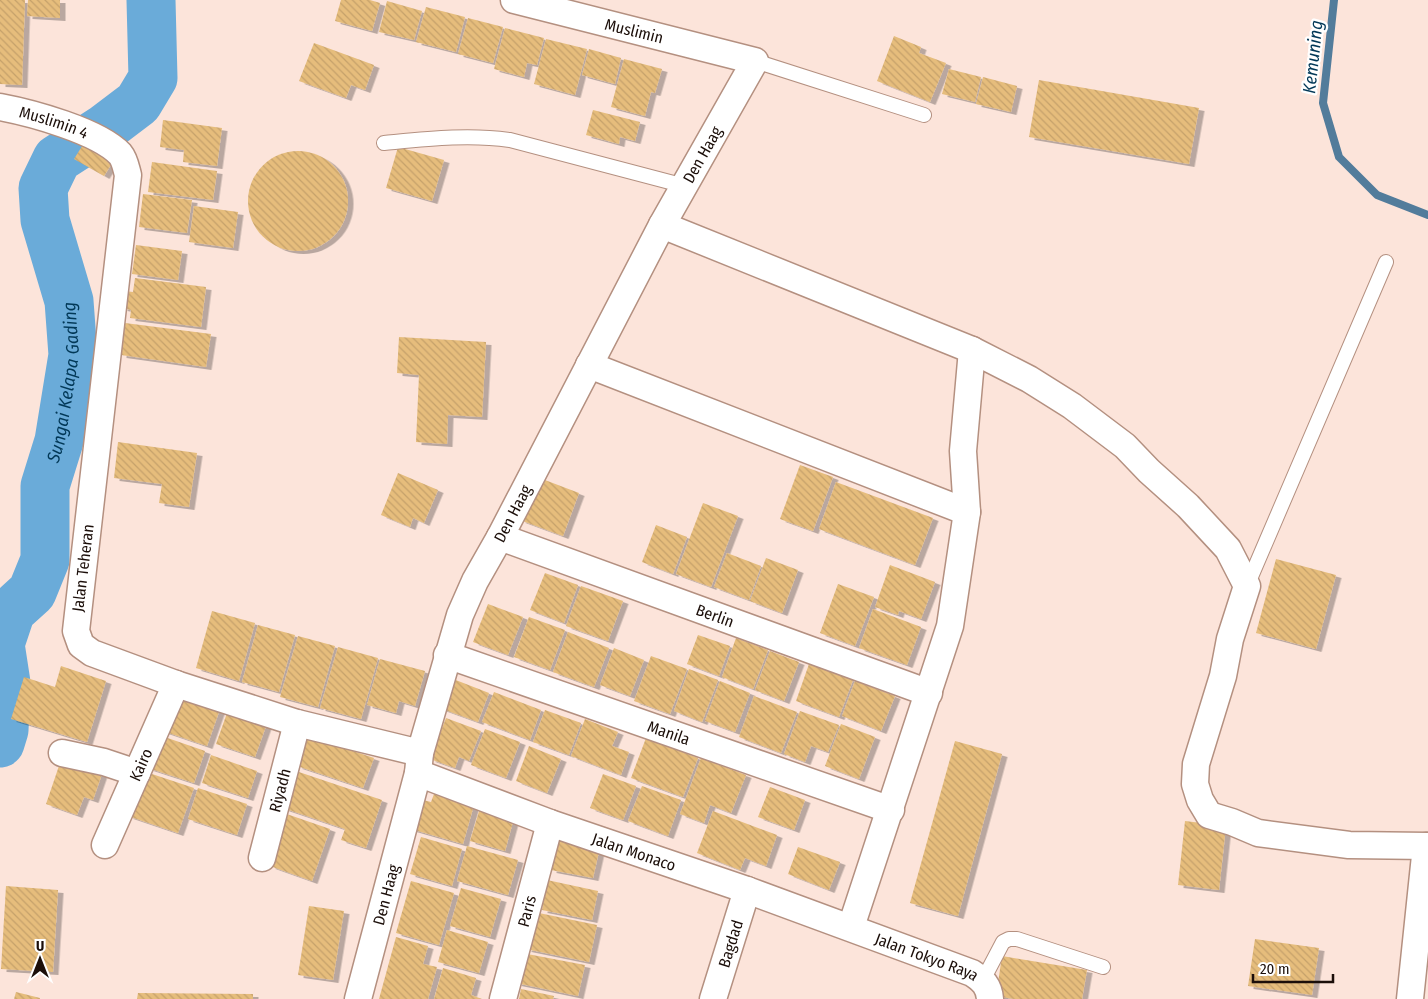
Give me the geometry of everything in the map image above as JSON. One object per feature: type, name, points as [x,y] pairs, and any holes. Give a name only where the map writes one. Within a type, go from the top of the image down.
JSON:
[{"type":"street","name":"Muslimin","points":[[514,0],[755,61]]},
{"type":"street","name":"Den Haag","points":[[358,999],[447,655],[460,616],[475,581],[662,225],[755,61]]},
{"type":"street","name":"Muslimin 4","points":[[0,107],[70,126],[107,143]]},
{"type":"street","name":"Jalan Teheran","points":[[107,143],[121,155],[128,176],[76,632],[81,645],[92,653],[176,684],[419,763]]},
{"type":"street","points":[[662,225],[972,350],[1029,379],[1072,406],[1125,446],[1149,471],[1188,506],[1228,549],[1247,586],[1230,639],[1223,676],[1196,764],[1195,784],[1200,800],[1209,815],[1258,832],[1349,846],[1427,846],[1410,999]]},
{"type":"street","points":[[851,928],[950,626],[967,512],[963,451],[972,350]]},
{"type":"street","points":[[589,365],[967,512]]},
{"type":"street","name":"Berlin","points":[[500,536],[929,693]]},
{"type":"street","name":"Manila","points":[[447,655],[891,810]]},
{"type":"street","name":"Kairo","points":[[105,845],[176,684]]},
{"type":"street","name":"Riyadh","points":[[262,858],[297,723]]},
{"type":"street","points":[[62,753],[104,762],[137,773]]},
{"type":"street","name":"Jalan Monaco","points":[[419,763],[550,823],[747,890],[851,928]]},
{"type":"street","name":"Paris","points":[[503,999],[550,823]]},
{"type":"street","name":"Bagdad","points":[[713,999],[747,890]]},
{"type":"street","name":"Jalan Tokyo Raya","points":[[851,928],[972,973],[987,990]]},
{"type":"lane","points":[[755,61],[924,115]]},
{"type":"lane","points":[[384,143],[458,137],[510,140],[685,186]]},
{"type":"lane","points":[[1247,586],[1386,262]]},
{"type":"lane","points":[[987,990],[1003,942],[1009,939],[1017,939],[1103,967]]},
{"type":"building","points":[[0,0],[25,0],[22,85],[0,84]]},
{"type":"building","points":[[28,0],[60,0],[60,18],[27,16]]},
{"type":"building","points":[[341,0],[370,0],[380,3],[372,31],[335,21]]},
{"type":"building","points":[[387,1],[422,11],[414,40],[379,32]]},
{"type":"building","points":[[426,7],[465,17],[456,52],[416,42]]},
{"type":"building","points":[[468,18],[503,27],[493,63],[458,54]]},
{"type":"building","points":[[505,28],[544,38],[537,65],[527,63],[524,77],[494,69]]},
{"type":"building","points":[[894,36],[921,47],[919,53],[946,63],[930,102],[877,81]]},
{"type":"building","points":[[546,39],[587,49],[575,95],[534,84]]},
{"type":"building","points":[[314,43],[374,65],[365,90],[351,85],[346,98],[299,81]]},
{"type":"building","points":[[589,49],[621,58],[615,84],[582,75]]},
{"type":"building","points":[[624,59],[662,69],[655,93],[651,92],[645,116],[611,107]]},
{"type":"building","points":[[949,69],[981,77],[975,102],[942,94]]},
{"type":"building","points":[[983,77],[1017,86],[1011,112],[976,104]]},
{"type":"building","points":[[1039,80],[1199,108],[1189,164],[1029,137]]},
{"type":"building","points":[[593,110],[640,122],[635,141],[620,137],[619,144],[586,135]]},
{"type":"building","points":[[163,120],[222,128],[217,166],[183,162],[184,150],[160,147]]},
{"type":"building","points":[[84,143],[114,160],[104,176],[74,159]]},
{"type":"building","points":[[398,147],[444,160],[432,201],[386,188]]},
{"type":"building","points":[[298,151],[317,155],[333,166],[344,182],[348,201],[344,220],[333,236],[317,247],[298,251],[279,247],[263,236],[252,220],[248,201],[252,182],[263,166],[279,155]]},
{"type":"building","points":[[152,162],[217,171],[213,200],[148,192]]},
{"type":"building","points":[[143,194],[192,200],[187,233],[139,227]]},
{"type":"building","points":[[194,206],[238,212],[233,248],[189,242]]},
{"type":"building","points":[[136,245],[182,251],[178,280],[132,274]]},
{"type":"building","points":[[135,278],[206,287],[201,327],[130,318],[131,310],[122,308],[125,291],[133,292]]},
{"type":"building","points":[[125,323],[211,334],[206,367],[121,355]]},
{"type":"building","points":[[399,337],[486,342],[482,417],[448,415],[447,444],[416,442],[419,375],[397,373]]},
{"type":"building","points":[[118,442],[197,453],[189,507],[159,503],[162,484],[114,478]]},
{"type":"building","points":[[800,465],[833,477],[813,531],[780,519]]},
{"type":"building","points":[[398,473],[438,490],[424,523],[413,518],[410,527],[381,515]]},
{"type":"building","points":[[537,477],[579,493],[563,536],[520,520]]},
{"type":"building","points":[[836,482],[933,518],[915,565],[819,529]]},
{"type":"building","points":[[703,503],[738,516],[711,587],[676,574]]},
{"type":"building","points":[[656,525],[687,537],[673,574],[642,562]]},
{"type":"building","points":[[727,553],[761,566],[749,600],[714,587]]},
{"type":"building","points":[[766,558],[798,570],[782,613],[750,601]]},
{"type":"building","points":[[1276,559],[1336,575],[1316,649],[1256,633]]},
{"type":"building","points":[[890,565],[935,582],[921,619],[899,611],[898,615],[875,607]]},
{"type":"building","points":[[545,573],[578,585],[564,623],[530,610]]},
{"type":"building","points":[[838,584],[874,597],[855,646],[820,633]]},
{"type":"building","points":[[581,586],[623,601],[608,641],[566,626]]},
{"type":"building","points":[[488,604],[523,617],[508,655],[473,642]]},
{"type":"building","points":[[873,609],[921,627],[907,665],[859,648]]},
{"type":"building","points":[[212,611],[255,623],[239,681],[196,668]]},
{"type":"building","points":[[529,617],[565,630],[550,670],[514,657]]},
{"type":"building","points":[[258,625],[295,635],[279,692],[242,682]]},
{"type":"building","points":[[568,632],[609,648],[594,687],[553,672]]},
{"type":"building","points":[[698,635],[730,646],[719,676],[687,664]]},
{"type":"building","points":[[298,636],[335,646],[318,707],[280,697]]},
{"type":"building","points":[[736,638],[768,650],[753,689],[722,677]]},
{"type":"building","points":[[338,647],[378,658],[361,719],[320,708]]},
{"type":"building","points":[[614,648],[644,660],[630,696],[600,685]]},
{"type":"building","points":[[770,651],[799,662],[784,701],[755,690]]},
{"type":"building","points":[[651,656],[687,669],[670,714],[634,701]]},
{"type":"building","points":[[380,659],[425,671],[415,706],[399,701],[396,713],[367,705]]},
{"type":"building","points":[[809,664],[853,680],[839,717],[796,701]]},
{"type":"building","points":[[61,666],[106,681],[87,742],[11,719],[24,677],[55,687]]},
{"type":"building","points":[[689,669],[718,680],[702,722],[674,711]]},
{"type":"building","points":[[448,677],[489,693],[478,722],[437,707]]},
{"type":"building","points":[[720,681],[750,693],[735,732],[705,721]]},
{"type":"building","points":[[855,681],[895,696],[881,731],[842,716]]},
{"type":"building","points":[[494,692],[541,710],[530,740],[482,722]]},
{"type":"building","points":[[176,694],[220,709],[207,746],[163,731]]},
{"type":"building","points":[[754,696],[797,712],[781,753],[739,737]]},
{"type":"building","points":[[545,710],[581,723],[569,755],[533,742]]},
{"type":"building","points":[[800,711],[839,725],[828,752],[811,746],[805,762],[784,754]]},
{"type":"building","points":[[227,713],[266,726],[255,757],[216,744]]},
{"type":"building","points":[[446,718],[481,731],[469,761],[459,757],[455,768],[430,759]]},
{"type":"building","points":[[585,719],[618,732],[612,746],[629,752],[621,775],[571,756]]},
{"type":"building","points":[[841,724],[875,737],[859,779],[825,766]]},
{"type":"building","points":[[485,729],[520,742],[506,778],[471,765]]},
{"type":"building","points":[[159,735],[205,751],[194,783],[148,768]]},
{"type":"building","points":[[308,736],[374,758],[363,788],[297,766]]},
{"type":"building","points":[[646,738],[698,758],[683,797],[631,778]]},
{"type":"building","points":[[955,741],[1002,754],[958,916],[910,903]]},
{"type":"building","points":[[529,746],[561,759],[547,793],[516,781]]},
{"type":"building","points":[[211,755],[257,771],[248,798],[202,783]]},
{"type":"building","points":[[62,757],[103,771],[93,800],[84,797],[77,815],[46,804]]},
{"type":"building","points":[[701,758],[746,775],[731,813],[710,805],[704,823],[680,814]]},
{"type":"building","points":[[293,770],[382,800],[366,848],[341,840],[345,829],[280,807]]},
{"type":"building","points":[[143,771],[194,788],[178,833],[128,816]]},
{"type":"building","points":[[603,774],[636,786],[623,820],[590,808]]},
{"type":"building","points":[[642,786],[681,800],[668,836],[628,821]]},
{"type":"building","points":[[770,787],[805,800],[794,830],[758,817]]},
{"type":"building","points":[[198,788],[247,804],[237,835],[188,819]]},
{"type":"building","points":[[434,794],[474,805],[463,844],[411,829],[419,799],[431,802]]},
{"type":"building","points":[[480,808],[514,818],[505,851],[470,841]]},
{"type":"building","points":[[278,811],[330,829],[312,881],[270,866]]},
{"type":"building","points":[[713,811],[777,835],[766,866],[745,858],[740,870],[697,853]]},
{"type":"building","points":[[1185,821],[1226,826],[1219,890],[1178,885]]},
{"type":"building","points":[[421,837],[462,849],[452,886],[410,874]]},
{"type":"building","points":[[557,838],[600,847],[593,878],[551,870]]},
{"type":"building","points":[[467,846],[518,860],[508,895],[457,881]]},
{"type":"building","points":[[798,847],[840,862],[829,890],[788,874]]},
{"type":"building","points":[[547,880],[598,891],[592,920],[542,910]]},
{"type":"building","points":[[411,881],[454,893],[439,945],[396,933]]},
{"type":"building","points":[[6,886],[58,890],[53,972],[1,969]]},
{"type":"building","points":[[461,888],[501,899],[490,937],[450,926]]},
{"type":"building","points":[[309,906],[344,911],[333,980],[298,975]]},
{"type":"building","points":[[534,912],[597,925],[589,962],[526,949]]},
{"type":"building","points":[[447,930],[488,942],[479,973],[438,962]]},
{"type":"building","points":[[396,937],[428,946],[423,964],[437,967],[428,999],[379,999]]},
{"type":"building","points":[[1255,939],[1319,948],[1312,995],[1248,986]]},
{"type":"building","points":[[522,953],[585,965],[578,996],[516,983]]},
{"type":"building","points":[[1002,956],[1087,970],[1082,999],[1014,999],[996,996]]},
{"type":"building","points":[[443,968],[476,978],[471,995],[482,999],[434,999]]},
{"type":"building","points":[[521,989],[554,996],[553,999],[519,999]]},
{"type":"building","points":[[16,992],[40,998],[40,999],[14,999]]},
{"type":"building","points":[[138,993],[253,994],[253,999],[137,999]]},
{"type":"waterway","name":"Sungai Kelapa Gading","points":[[0,743],[4,730],[6,683],[0,644],[11,611],[32,592],[45,560],[45,486],[59,441],[73,355],[69,301],[45,220],[43,188],[57,159],[105,128],[138,103],[153,78],[151,0]]},
{"type":"waterway","name":"Kemuning","points":[[1334,0],[1323,103],[1339,157],[1377,195],[1428,215]]}]
